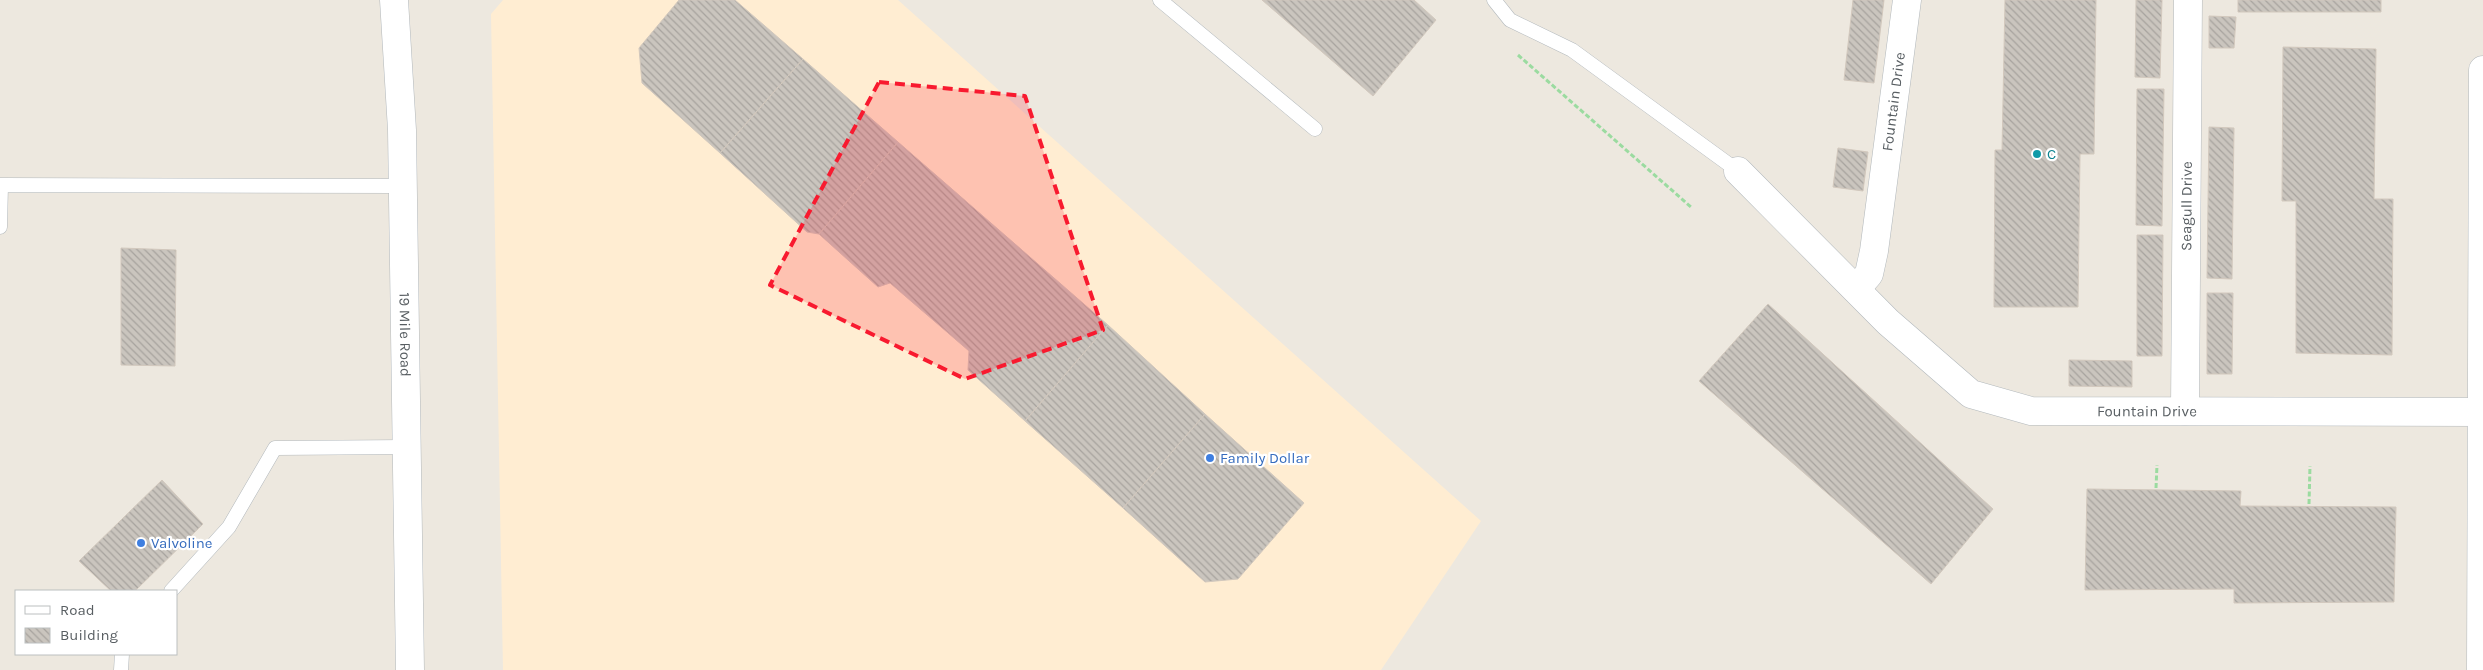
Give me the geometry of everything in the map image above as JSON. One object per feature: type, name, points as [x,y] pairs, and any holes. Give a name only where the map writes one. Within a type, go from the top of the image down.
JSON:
[{"type":"street","name":"19 Mile Road","points":[[394,0],[403,186],[410,670]]},
{"type":"street","name":"Fountain Drive","points":[[1856,289],[1869,274],[1874,251],[1906,0]]},
{"type":"street","name":"Seagull Drive","points":[[2185,412],[2188,0]]},
{"type":"street","points":[[2481,670],[2483,70]]},
{"type":"street","name":"Fountain Drive","points":[[1738,171],[1888,322],[1972,394],[2031,411],[2482,412]]},
{"type":"lane","points":[[1160,0],[1314,129]]},
{"type":"lane","points":[[1494,0],[1510,20],[1572,50],[1738,171]]},
{"type":"lane","points":[[0,227],[1,184],[403,186]]},
{"type":"lane","points":[[172,590],[229,527],[275,448],[407,446]]},
{"type":"lane","points":[[121,670],[122,655]]},
{"type":"path","points":[[1514,52],[1691,207]]},
{"type":"path","points":[[2156,488],[2157,465]]},
{"type":"path","points":[[2309,504],[2310,466]]},
{"type":"highlighted area","points":[[879,82],[1025,96],[1103,330],[965,379],[770,285]]},
{"type":"shaded area","points":[[503,0],[898,0],[1481,521],[1381,670],[503,670],[491,14]]},
{"type":"building","points":[[679,0],[735,0],[803,59],[720,153],[642,83],[639,48]]},
{"type":"building","points":[[1262,0],[1414,0],[1436,20],[1373,96]]},
{"type":"building","points":[[1853,0],[1884,0],[1874,83],[1844,80]]},
{"type":"building","name":"C","points":[[2005,0],[2096,0],[2094,154],[2080,154],[2078,307],[1994,307],[1995,150],[2002,150]]},
{"type":"building","points":[[2136,0],[2162,0],[2160,78],[2135,77]]},
{"type":"building","points":[[2238,0],[2381,0],[2381,12],[2238,12]]},
{"type":"building","points":[[2209,16],[2236,17],[2234,48],[2209,48]]},
{"type":"building","points":[[2283,47],[2376,49],[2374,199],[2393,199],[2392,355],[2296,353],[2296,201],[2282,201]]},
{"type":"building","points":[[803,59],[898,142],[819,234],[807,232],[720,153]]},
{"type":"building","points":[[2137,89],[2164,89],[2162,226],[2136,225]]},
{"type":"building","points":[[2209,127],[2234,128],[2232,279],[2207,278]]},
{"type":"building","points":[[898,142],[1108,325],[1025,421],[968,370],[969,351],[890,283],[878,287],[819,234]]},
{"type":"building","points":[[1838,148],[1868,152],[1863,191],[1833,187]]},
{"type":"building","points":[[2137,235],[2163,235],[2162,356],[2137,356]]},
{"type":"building","points":[[121,248],[176,250],[175,366],[121,365]]},
{"type":"building","points":[[2207,293],[2233,293],[2232,374],[2207,374]]},
{"type":"building","points":[[1768,304],[1993,509],[1931,584],[1699,381]]},
{"type":"building","points":[[1108,325],[1205,414],[1123,508],[1025,421]]},
{"type":"building","points":[[2069,360],[2132,361],[2132,387],[2069,386]]},
{"type":"building","name":"Family Dollar","points":[[1205,414],[1304,503],[1238,579],[1205,582],[1123,508]]},
{"type":"building","name":"Valvoline","points":[[162,480],[203,524],[136,590],[110,590],[79,561]]},
{"type":"building","points":[[2087,489],[2241,491],[2240,506],[2396,507],[2394,602],[2234,603],[2234,589],[2085,590]]},
{"type":"place","name":"C","points":[[2037,154]]},
{"type":"place","name":"Family Dollar","points":[[1210,458]]},
{"type":"place","name":"Valvoline","points":[[141,543]]}]
